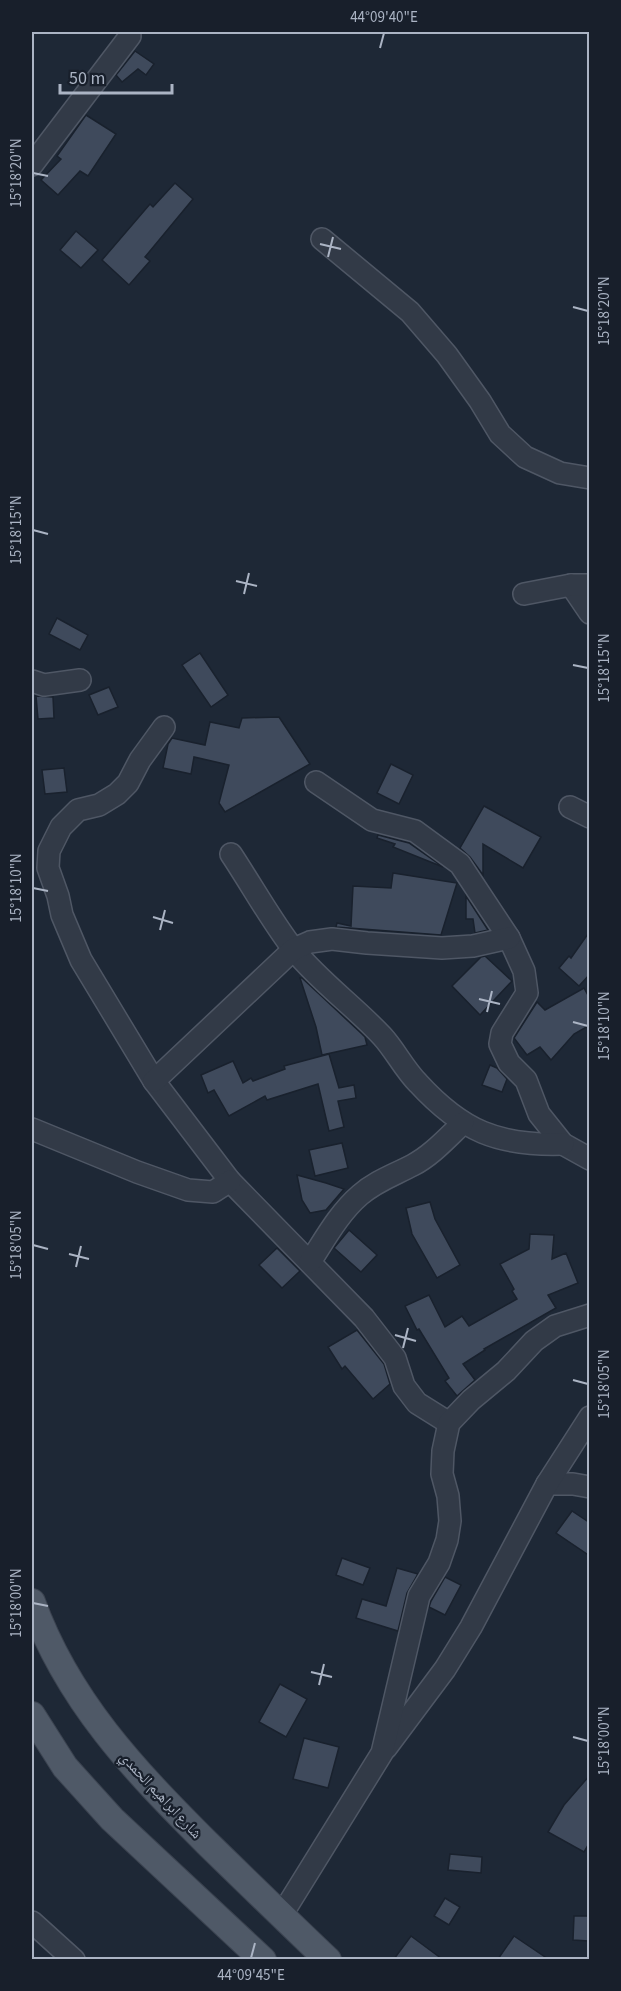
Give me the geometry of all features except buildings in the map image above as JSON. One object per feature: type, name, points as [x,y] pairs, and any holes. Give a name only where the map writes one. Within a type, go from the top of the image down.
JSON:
[{"type":"main road","name":"شارع ابراهيم الحمدي","points":[[32,1602],[44,1636],[94,1720],[147,1783],[281,1916],[328,1959]]},
{"type":"main road","points":[[32,1715],[65,1767],[112,1819],[263,1959]]},
{"type":"street","points":[[32,165],[130,36]]},
{"type":"street","points":[[322,238],[411,312],[480,400],[500,434],[525,457],[560,472],[590,478]]},
{"type":"street","points":[[524,594],[580,585],[590,613]]},
{"type":"street","points":[[32,681],[44,685],[80,680]]},
{"type":"street","points":[[164,727],[140,760],[128,783],[117,794],[99,805],[78,810],[61,827],[49,851],[48,868],[62,915],[81,960],[154,1081],[230,1181],[364,1318],[395,1358],[404,1386],[417,1403],[449,1423]]},
{"type":"street","points":[[316,782],[372,820],[415,831],[460,864],[509,938],[524,971],[526,993],[502,1033],[500,1044],[509,1063],[526,1080],[539,1114],[563,1144],[590,1159]]},
{"type":"street","points":[[570,807],[590,817]]},
{"type":"street","points":[[231,854],[294,950],[338,996],[382,1036],[417,1082],[463,1124],[503,1141],[534,1145],[563,1144]]},
{"type":"street","points":[[154,1081],[294,950],[310,942],[332,939],[442,948],[473,946],[509,938]]},
{"type":"street","points":[[310,1262],[338,1220],[360,1196],[383,1179],[431,1153],[463,1124]]},
{"type":"street","points":[[32,1129],[137,1172],[188,1190],[213,1192],[230,1181]]},
{"type":"street","points":[[382,1753],[419,1596],[439,1563],[447,1540],[450,1521],[448,1496],[442,1474],[443,1451],[449,1423],[471,1400],[506,1371],[534,1341],[555,1326],[590,1315]]},
{"type":"street","points":[[281,1916],[382,1753],[445,1669],[471,1627],[547,1484],[590,1417]]},
{"type":"street","points":[[547,1484],[573,1484],[590,1487]]},
{"type":"street","points":[[32,1922],[74,1959]]}]
